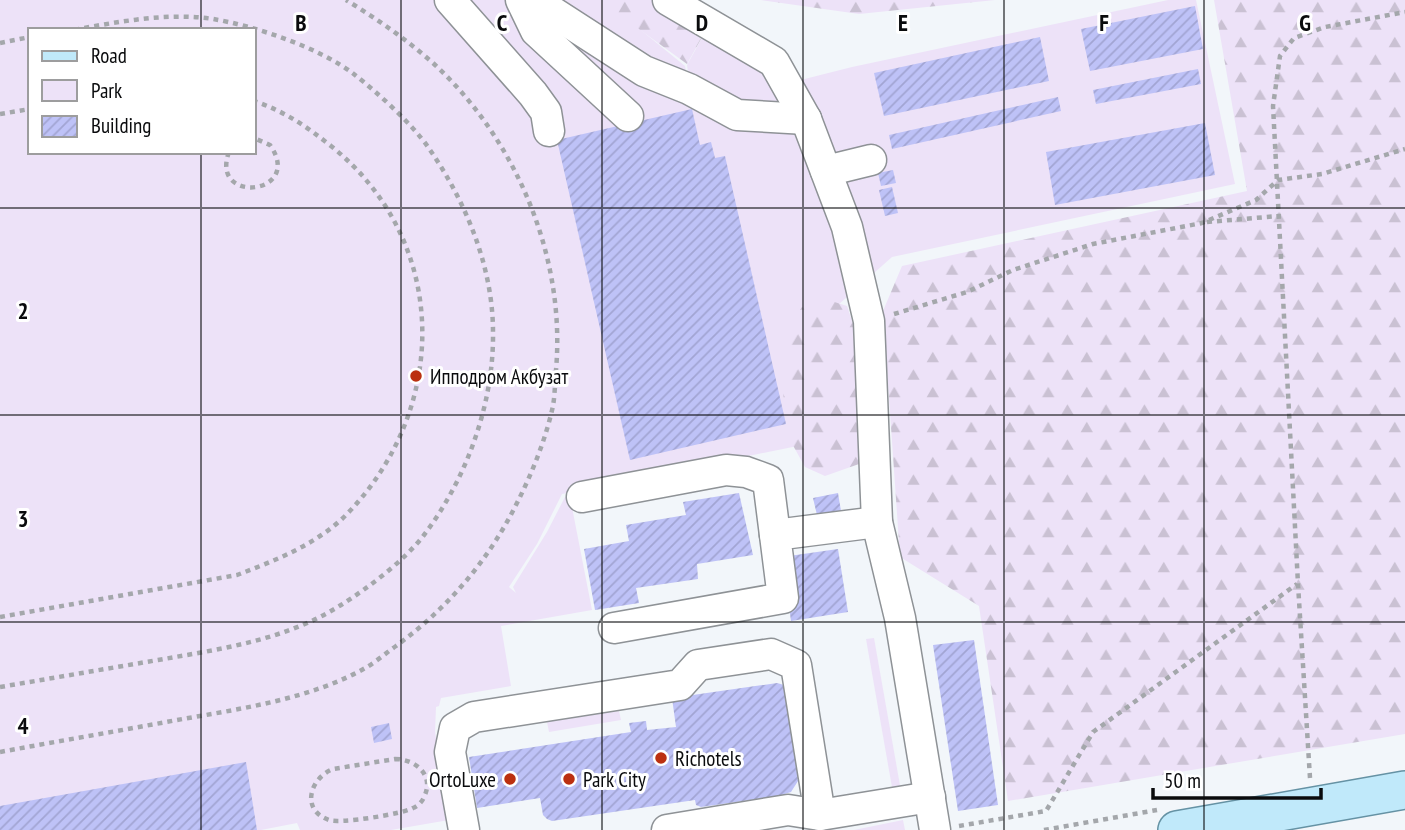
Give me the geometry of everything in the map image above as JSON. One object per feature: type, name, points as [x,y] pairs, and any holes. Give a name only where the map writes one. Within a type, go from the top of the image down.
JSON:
[{"type":"main road","points":[[1177,830],[1405,790]]},
{"type":"lane","points":[[450,0],[533,94],[546,112],[549,131]]},
{"type":"lane","points":[[521,0],[536,31],[628,116]]},
{"type":"lane","points":[[534,0],[644,71],[689,89],[737,115],[806,119]]},
{"type":"lane","points":[[668,0],[774,62],[806,119],[847,227],[869,321],[877,522],[900,618],[930,797],[944,829]]},
{"type":"lane","points":[[826,171],[872,160]]},
{"type":"lane","points":[[582,497],[726,470],[746,472],[768,480],[783,598],[614,628]]},
{"type":"lane","points":[[775,535],[877,522]]},
{"type":"lane","points":[[464,830],[450,752],[455,729],[474,716],[680,685],[698,665],[771,654],[796,665],[820,815]]},
{"type":"lane","points":[[667,830],[790,820],[930,797]]},
{"type":"path","points":[[0,752],[253,706],[312,691],[367,667],[424,625],[466,584],[504,529],[532,473],[553,405],[559,337],[551,274],[536,216],[509,160],[476,110],[435,65],[391,28],[346,0]]},
{"type":"path","points":[[1311,782],[1273,106],[1280,57],[1294,38],[1325,27],[1405,12]]},
{"type":"path","points":[[88,28],[163,18],[212,19],[250,28]]},
{"type":"path","points":[[0,687],[238,645],[292,630],[340,606],[384,573],[423,536],[453,489],[475,440],[488,386],[493,331],[486,276],[474,233],[451,183],[426,144],[353,73],[309,48],[256,30]]},
{"type":"path","points":[[0,43],[28,37]]},
{"type":"path","points":[[0,617],[237,575],[269,562],[309,543],[342,518],[372,485],[393,451],[410,414],[420,373],[424,328],[419,287],[410,253],[371,184],[346,157],[305,124],[283,111],[256,101]]},
{"type":"path","points":[[0,114],[28,109]]},
{"type":"path","points":[[228,154],[226,164],[232,180],[246,188],[262,187],[274,176],[277,160],[270,145],[256,139]]},
{"type":"path","points":[[1202,223],[1256,200],[1278,180],[1322,174],[1405,149]]},
{"type":"path","points":[[869,321],[967,292],[1013,271],[1093,244],[1202,223],[1279,216]]},
{"type":"path","points":[[944,829],[1046,811],[1093,732],[1298,584]]},
{"type":"path","points":[[395,759],[412,761],[424,773],[427,789],[418,805],[411,810],[338,822],[321,816],[315,809],[312,801],[313,785],[324,772],[395,759]]},
{"type":"green space","name":"Ипподром Акбузат","points":[[0,0],[604,0],[685,66],[693,108],[728,99],[689,79],[687,65],[703,36],[776,77],[773,87],[852,67],[1168,0],[1196,0],[1235,184],[892,257],[829,313],[837,438],[562,494],[537,544],[509,587],[516,593],[513,587],[565,497],[570,497],[592,610],[501,626],[511,686],[441,698],[439,706],[436,707],[435,732],[449,820],[391,830],[300,830],[297,823],[261,830],[0,830]]},
{"type":"green space","points":[[599,0],[656,0],[701,39],[687,64]]},
{"type":"green space","points":[[761,0],[995,0],[859,14]]},
{"type":"green space","points":[[1214,0],[1405,0],[1405,734],[1008,801],[979,606],[900,557],[883,311],[902,266],[1247,191]]},
{"type":"green space","points":[[822,298],[847,306],[854,327],[859,464],[825,476],[805,467],[785,431],[783,386],[789,326],[802,307]]},
{"type":"green space","points":[[874,638],[901,791],[893,793],[866,639]]},
{"type":"green space","points":[[619,711],[621,720],[549,732],[547,722]]},
{"type":"green space","points":[[903,820],[905,830],[854,830]]},
{"type":"building","points":[[1195,6],[1203,49],[1090,71],[1081,29]]},
{"type":"building","points":[[1040,37],[1049,81],[884,116],[874,73]]},
{"type":"building","points":[[1198,69],[1201,84],[1096,104],[1093,90]]},
{"type":"building","points":[[1058,97],[1061,111],[892,149],[889,135]]},
{"type":"building","points":[[692,109],[700,145],[711,142],[715,158],[725,156],[786,424],[630,460],[557,140]]},
{"type":"building","points":[[1205,123],[1215,175],[1055,205],[1046,152]]},
{"type":"building","points":[[893,170],[896,183],[881,186],[878,173]]},
{"type":"building","points":[[892,187],[898,213],[885,216],[879,190]]},
{"type":"building","points":[[739,493],[753,555],[697,564],[698,579],[636,588],[639,603],[595,610],[584,549],[629,541],[626,525],[686,515],[683,502]]},
{"type":"building","points":[[838,493],[841,511],[817,515],[813,498]]},
{"type":"building","points":[[838,549],[848,612],[791,621],[782,557]]},
{"type":"building","points":[[974,640],[998,805],[958,811],[933,645]]},
{"type":"building","points":[[777,683],[784,685],[797,768],[798,781],[791,792],[701,807],[696,805],[695,800],[552,821],[543,815],[540,798],[477,808],[469,757],[631,732],[629,723],[646,721],[647,730],[676,727],[672,698]]},
{"type":"building","points":[[389,723],[392,739],[374,743],[371,727]]},
{"type":"building","points":[[246,762],[257,830],[0,830],[0,806]]},
{"type":"place","name":"Ипподром Акбузат","points":[[416,376]]},
{"type":"place","name":"Richotels","points":[[661,758]]},
{"type":"place","name":"OrtoLuxe","points":[[510,779]]},
{"type":"place","name":"Park City","points":[[569,779]]}]
